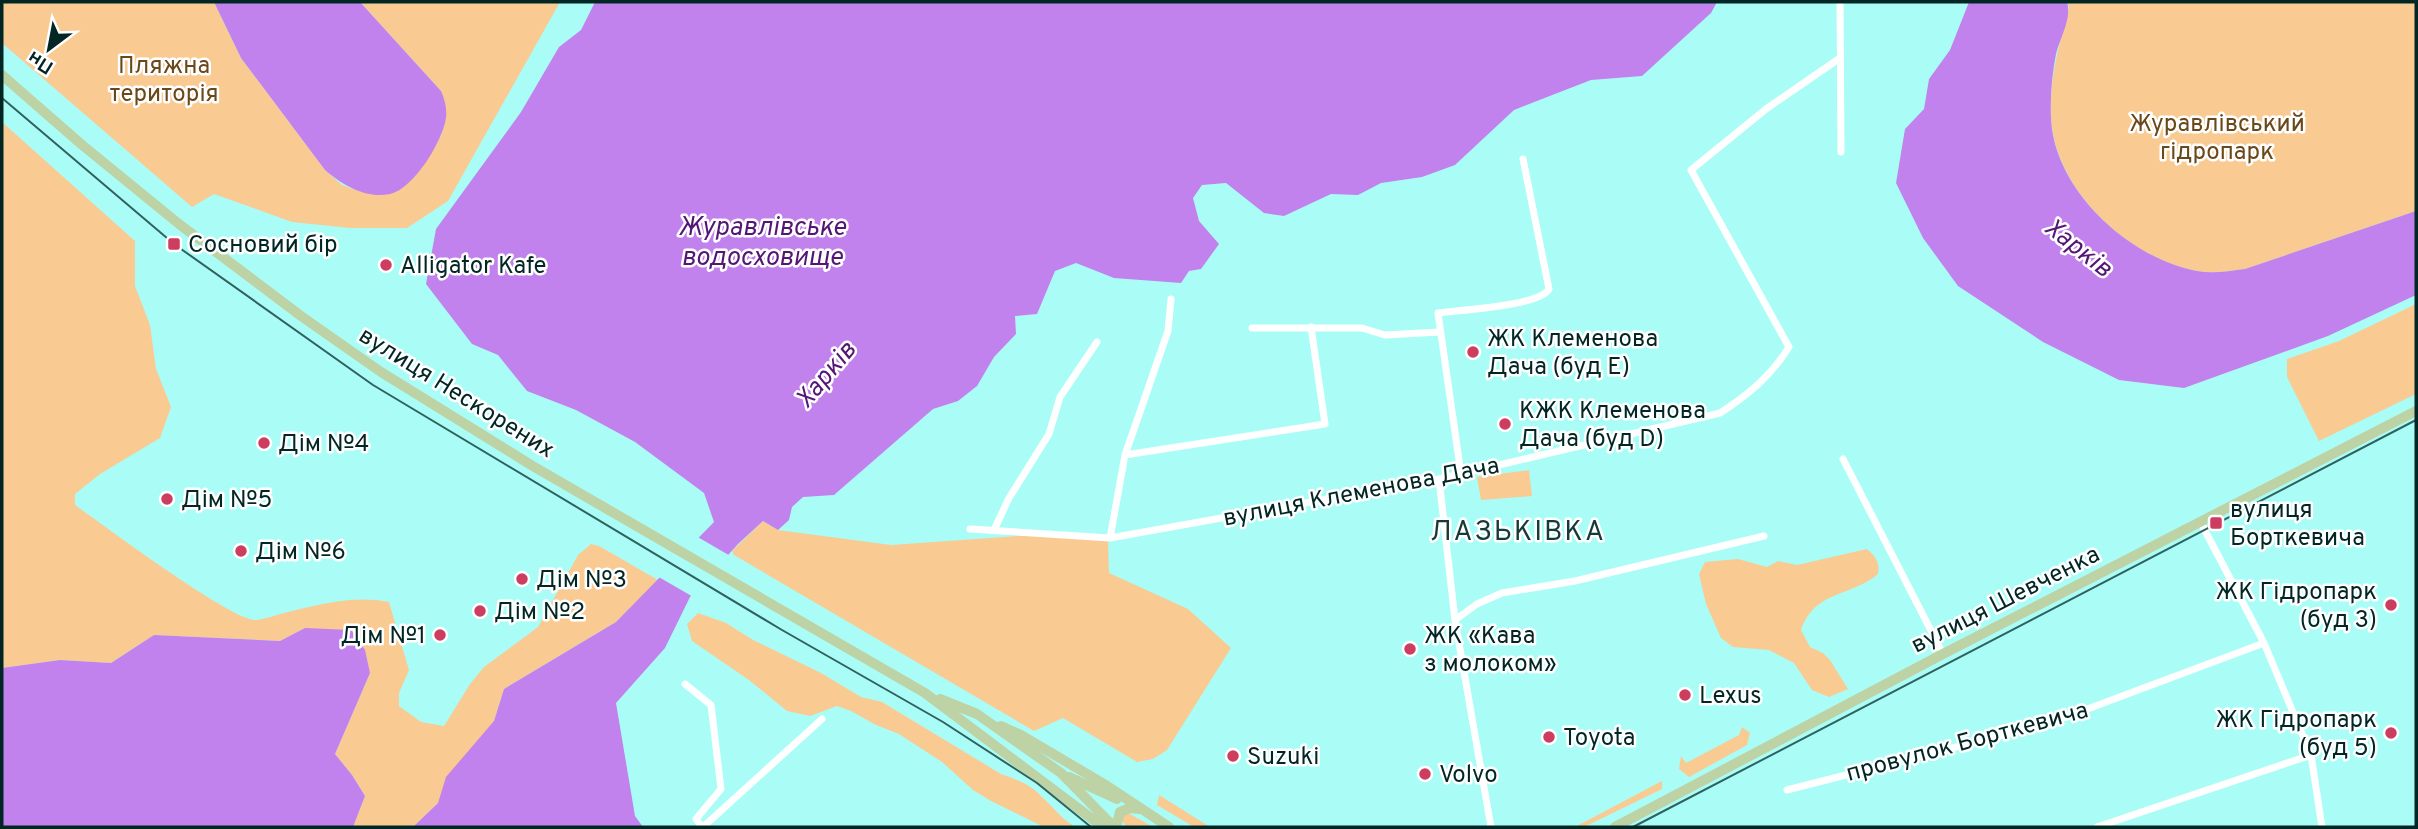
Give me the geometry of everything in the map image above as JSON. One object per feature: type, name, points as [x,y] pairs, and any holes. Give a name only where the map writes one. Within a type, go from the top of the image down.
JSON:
[{"type":"main road","name":"вулиця Нескорених","points":[[2,75],[131,186],[301,316],[381,372],[635,527],[925,693],[1103,827]]},
{"type":"main road","name":"вулиця Шевченка","points":[[1615,827],[1943,654],[2416,411]]},
{"type":"main road","name":"вулиця Нескорених","points":[[925,693],[977,714],[1061,773],[1115,827]]},
{"type":"main road","points":[[977,714],[1021,735],[1104,784],[1139,810]]},
{"type":"main road","points":[[970,726],[1169,827]]},
{"type":"main road","points":[[1115,827],[1120,812],[1130,808],[1139,810]]},
{"type":"street","points":[[1840,2],[1841,152]]},
{"type":"street","name":"вулиця Клеменова Дача","points":[[970,529],[1110,538],[1439,479],[1720,413],[1741,399],[1774,370],[1789,347],[1691,170],[1766,109],[1840,58]]},
{"type":"street","points":[[1461,474],[1438,313],[1541,298],[1549,289],[1523,159]]},
{"type":"street","points":[[1110,538],[1125,455],[1168,331],[1171,299]]},
{"type":"street","points":[[1125,455],[1325,424],[1311,327]]},
{"type":"street","points":[[1252,328],[1362,328],[1385,335],[1440,332]]},
{"type":"street","points":[[994,530],[1009,498],[1049,434],[1057,403],[1097,342]]},
{"type":"street","points":[[1843,459],[1943,654]]},
{"type":"street","points":[[1439,479],[1455,620],[1491,827]]},
{"type":"street","points":[[2202,523],[2264,643],[2311,755],[2322,827]]},
{"type":"street","points":[[1455,620],[1477,604],[1502,593],[1575,581],[1764,536]]},
{"type":"street","name":"провулок Борткевича","points":[[1787,790],[2050,723],[2264,643]]},
{"type":"street","points":[[685,684],[710,705],[712,717],[720,789],[695,819],[702,827],[822,719]]},
{"type":"street","points":[[2097,827],[2311,755]]},
{"type":"green space","name":"Пляжна територія","points":[[2,2],[214,2],[241,58],[325,170],[342,185],[362,192],[432,152],[446,119],[441,91],[360,2],[560,2],[448,201],[407,228],[350,228],[292,222],[214,194],[192,207],[2,43]]},
{"type":"green space","name":"Журавлівський гідропарк","points":[[2067,2],[2416,2],[2416,211],[2245,269],[2197,271],[2171,264],[2146,252],[2100,217],[2081,195],[2066,170],[2056,145],[2051,118],[2053,76],[2069,8]]},
{"type":"green space","points":[[2,122],[135,241],[135,286],[150,325],[156,369],[171,407],[160,438],[100,474],[75,494],[75,505],[138,550],[222,606],[256,620],[338,601],[364,599],[389,602],[409,670],[399,693],[399,706],[421,722],[444,726],[484,667],[538,627],[578,555],[591,544],[658,580],[616,622],[504,689],[494,721],[438,803],[413,827],[353,827],[365,796],[335,754],[370,673],[305,628],[280,641],[154,635],[111,663],[60,660],[2,668]]},
{"type":"green space","points":[[2416,304],[2416,394],[2319,441],[2287,377],[2287,359],[2339,341]]},
{"type":"green space","points":[[1529,470],[1532,496],[1481,500],[1477,477]]},
{"type":"green space","points":[[763,521],[778,530],[891,545],[1033,535],[1108,541],[1109,573],[1188,609],[1231,648],[1167,750],[1153,759],[1137,762],[1063,718],[1034,731],[734,555],[732,551]]},
{"type":"green space","points":[[1867,549],[1877,560],[1878,574],[1824,601],[1807,617],[1801,630],[1810,647],[1830,660],[1848,689],[1829,697],[1812,690],[1794,663],[1769,650],[1733,647],[1721,638],[1706,604],[1699,574],[1705,562],[1738,559],[1767,567],[1778,561],[1797,565]]},
{"type":"green space","points":[[698,613],[726,623],[861,697],[882,702],[1001,774],[1028,786],[1075,827],[1044,827],[991,801],[973,790],[942,762],[899,734],[851,711],[837,706],[810,716],[787,711],[749,680],[692,641],[687,624]]},
{"type":"green space","points":[[1742,727],[1750,733],[1747,745],[1689,777],[1679,769],[1681,756],[1686,763],[1739,735]]},
{"type":"green space","points":[[1662,781],[1662,789],[1584,827],[1575,827]]},
{"type":"green space","points":[[1159,795],[1210,827],[1194,827],[1157,805]]},
{"type":"green space","points":[[1128,813],[1153,827],[1127,827],[1121,820]]},
{"type":"water","points":[[214,2],[360,2],[441,91],[444,98],[444,127],[417,174],[399,190],[381,195],[355,190],[325,170],[241,58]]},
{"type":"water","name":"Журавлівське водосховище","points":[[595,2],[1717,2],[1711,13],[1642,76],[1591,80],[1514,110],[1455,165],[1422,177],[1381,183],[1358,195],[1331,194],[1284,216],[1264,213],[1226,183],[1202,185],[1193,198],[1199,221],[1219,244],[1201,269],[1189,271],[1181,283],[1114,278],[1076,263],[1055,271],[1037,314],[1015,316],[1016,334],[994,357],[977,386],[958,401],[933,409],[834,495],[803,497],[792,507],[789,520],[778,530],[763,521],[690,597],[665,648],[616,703],[635,816],[643,827],[413,827],[438,803],[446,777],[494,721],[504,689],[616,622],[714,522],[704,493],[635,442],[576,410],[527,391],[498,355],[472,344],[426,284],[436,229],[521,112],[559,47],[581,30]]},
{"type":"water","name":"Харків","points":[[1969,2],[2067,2],[2067,21],[2056,54],[2052,86],[2051,118],[2055,145],[2081,195],[2100,217],[2146,252],[2171,264],[2197,271],[2245,269],[2416,211],[2416,295],[2328,336],[2184,388],[2119,380],[2043,342],[1958,286],[1923,238],[1896,183],[1905,129],[1924,109],[1929,79],[1950,50]]},
{"type":"water","points":[[305,628],[351,630],[365,650],[370,673],[335,754],[365,796],[353,827],[2,827],[2,668],[60,660],[111,663],[154,635],[280,641]]},
{"type":"pier","points":[[696,536],[732,557],[695,598],[657,576]]},
{"type":"tram line","points":[[2,98],[174,244],[373,385],[782,630],[943,722],[1037,783],[1091,827]]},
{"type":"tram line","points":[[1633,827],[2416,420]]},
{"type":"place","name":"Сосновий бір","points":[[174,244]]},
{"type":"place","name":"Alligator Kafe","points":[[386,265]]},
{"type":"place","name":"ЖК Клеменова Дача (буд Е)","points":[[1473,352]]},
{"type":"place","name":"КЖК Клеменова Дача (буд D)","points":[[1505,424]]},
{"type":"place","name":"Дім №4","points":[[264,443]]},
{"type":"place","name":"Дім №5","points":[[167,499]]},
{"type":"place","name":"вулиця Борткевича","points":[[2216,523]]},
{"type":"place","name":"Дім №6","points":[[241,551]]},
{"type":"place","name":"Дім №3","points":[[522,579]]},
{"type":"place","name":"ЖК Гідропарк (буд 3)","points":[[2391,605]]},
{"type":"place","name":"Дім №2","points":[[480,611]]},
{"type":"place","name":"Дім №1","points":[[440,635]]},
{"type":"place","name":"ЖК «Кава з молоком»","points":[[1410,649]]},
{"type":"place","name":"Lexus","points":[[1685,695]]},
{"type":"place","name":"ЖК Гідропарк (буд 5)","points":[[2391,733]]},
{"type":"place","name":"Toyota","points":[[1549,737]]},
{"type":"place","name":"Suzuki","points":[[1233,756]]},
{"type":"place","name":"Volvo","points":[[1425,774]]},
{"type":"district","name":"ЛАЗЬКІВКА","points":[[1518,530]]}]
